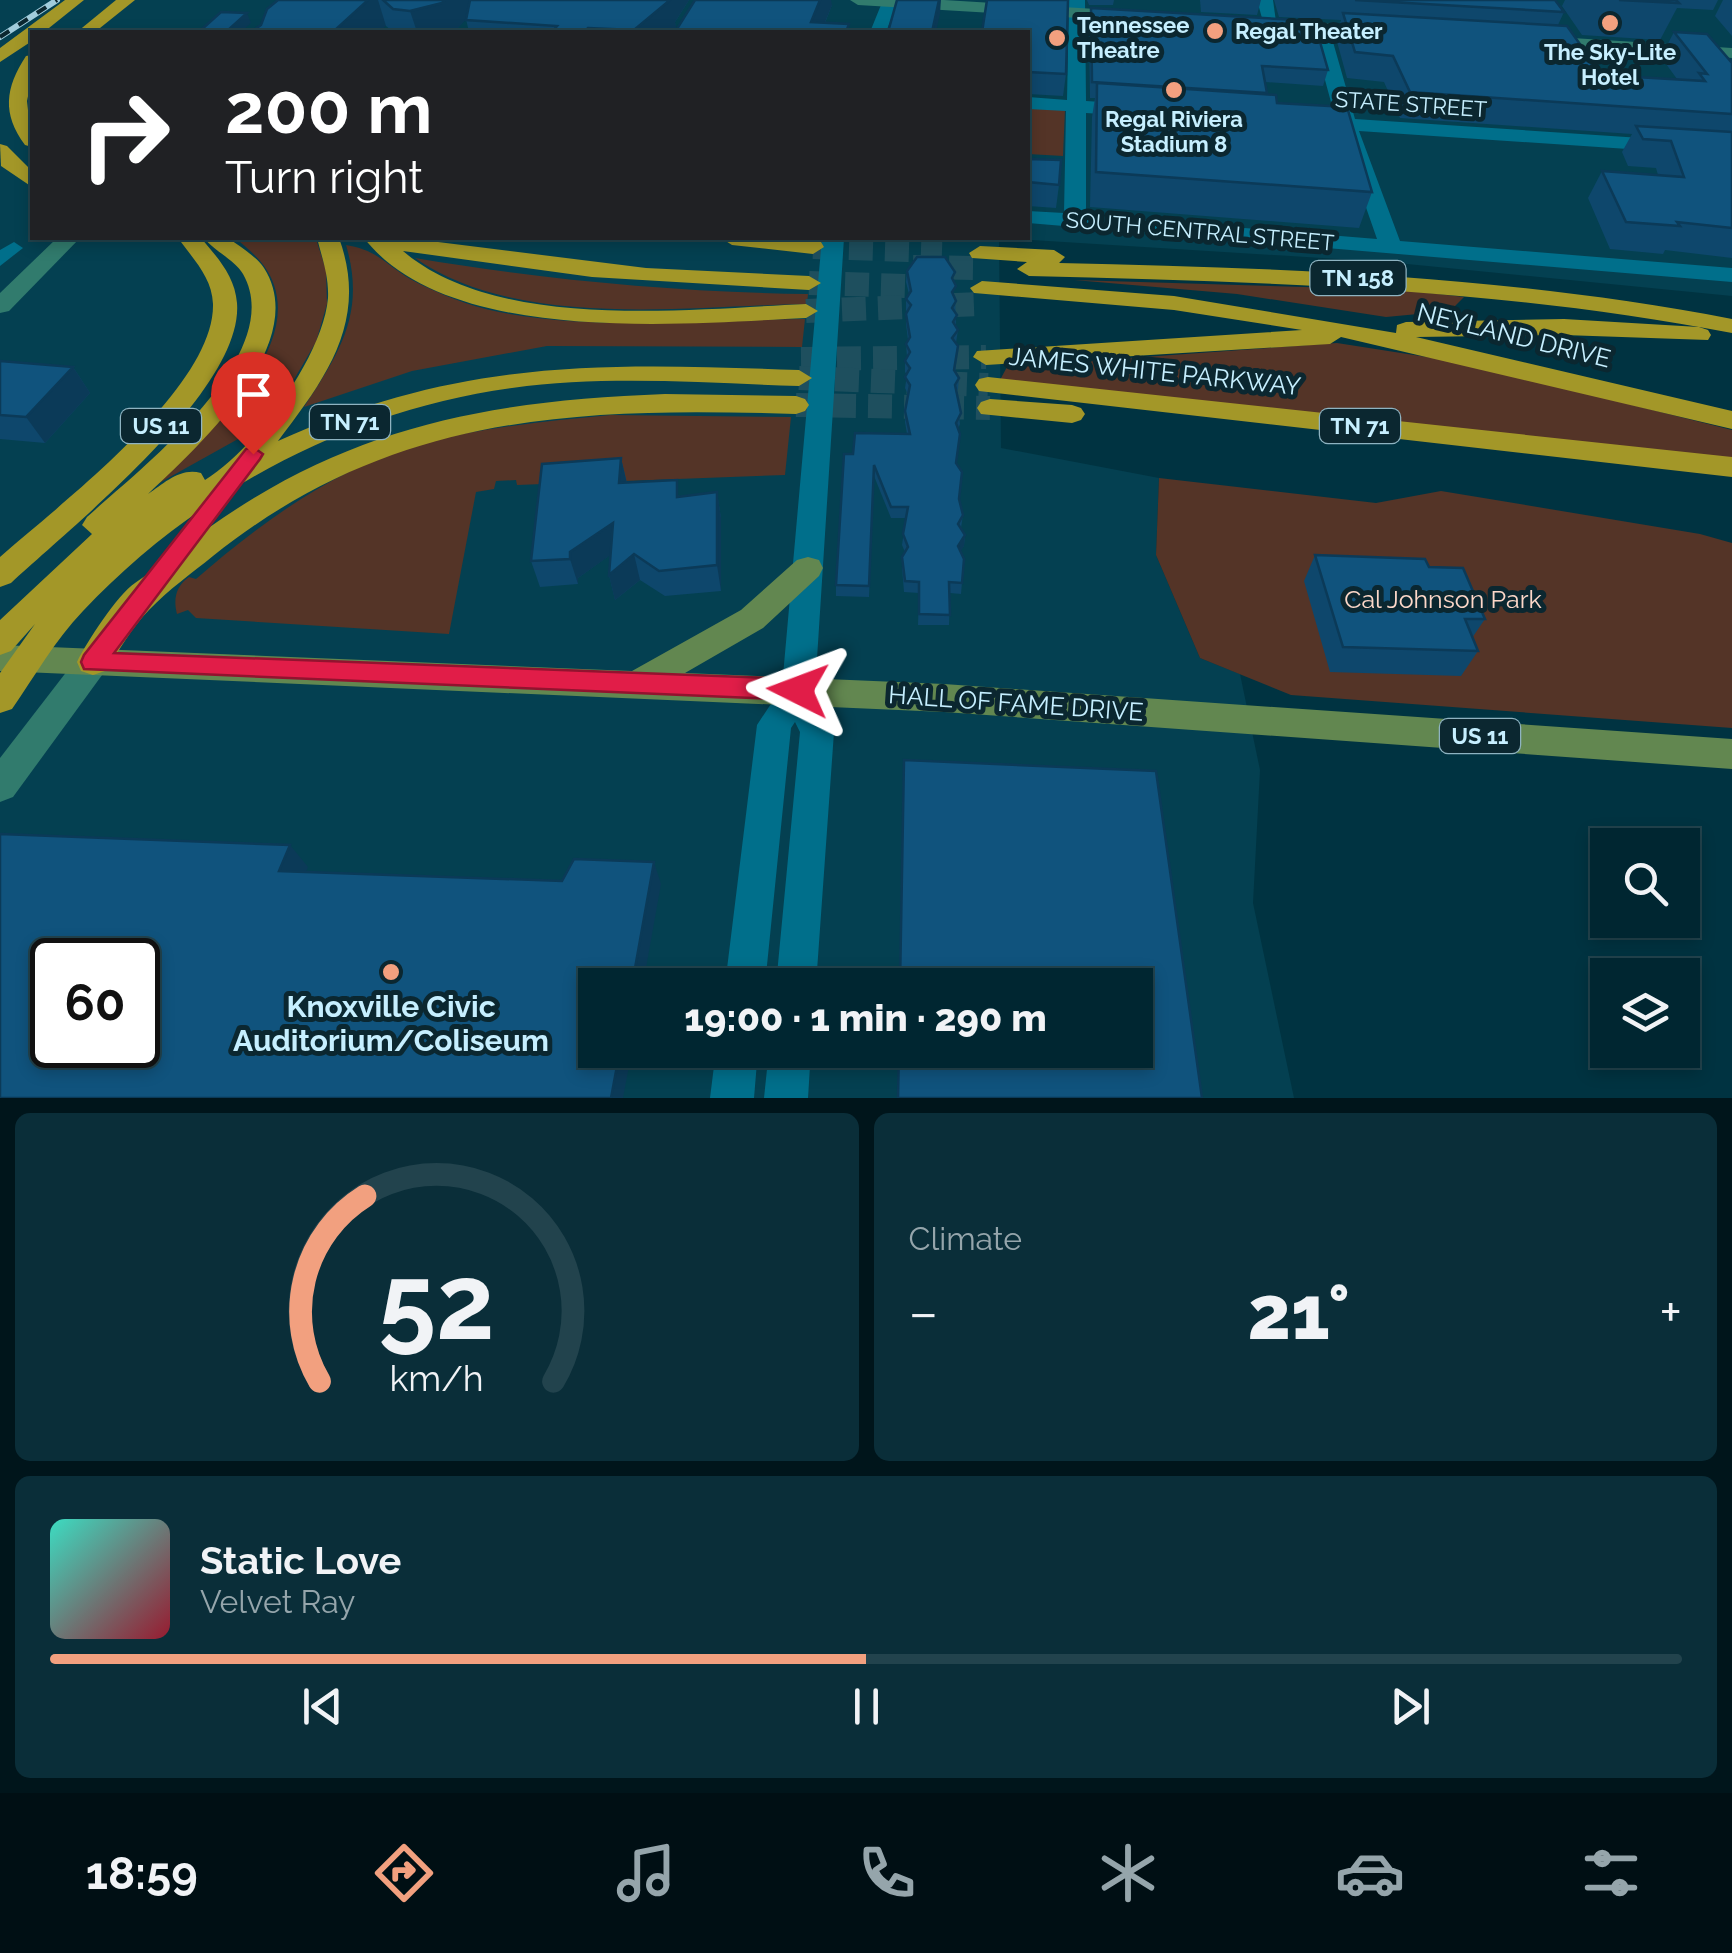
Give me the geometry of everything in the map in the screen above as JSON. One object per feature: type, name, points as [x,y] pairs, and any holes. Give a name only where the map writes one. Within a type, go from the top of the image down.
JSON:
[{"type":"highway","points":[[36,30],[76,0]]},
{"type":"highway","points":[[63,30],[102,0]]},
{"type":"highway","points":[[88,30],[126,0]]},
{"type":"highway","points":[[115,30],[145,0]]},
{"type":"highway","points":[[0,57],[30,34]]},
{"type":"highway","points":[[0,103],[8,81],[30,63]]},
{"type":"highway","points":[[30,64],[21,79],[16,104],[20,125],[30,138]]},
{"type":"highway","points":[[0,150],[30,180]]},
{"type":"highway","name":"US 11","points":[[0,575],[165,422],[202,376],[226,310],[218,272],[191,240]]},
{"type":"highway","points":[[23,615],[48,572],[220,405],[254,357],[263,333],[262,291],[243,257],[218,240]]},
{"type":"highway","points":[[374,240],[432,282],[481,299],[541,310],[596,314],[806,311]]},
{"type":"highway","points":[[384,240],[554,268],[706,281],[817,258]]},
{"type":"highway","points":[[501,240],[563,250],[817,258]]},
{"type":"highway","points":[[740,240],[817,258]]},
{"type":"highway","points":[[134,605],[298,395],[329,340],[340,298],[333,250]]},
{"type":"highway","name":"NEYLAND DRIVE","points":[[1732,326],[1543,293],[1395,280],[1236,274],[981,278],[1287,317],[1440,347],[1732,420]]},
{"type":"highway","name":"JAMES WHITE PARKWAY","points":[[986,357],[1190,347],[1448,327],[1564,327],[1732,339]]},
{"type":"highway","name":"TN 71","points":[[0,642],[93,549],[173,491],[227,458],[364,397],[472,368],[596,355],[803,390]]},
{"type":"highway","name":"TN 71","points":[[0,699],[71,603],[132,547],[227,480],[327,431],[423,398],[508,380],[592,373],[803,390]]},
{"type":"highway","points":[[77,661],[134,605],[213,538],[286,490],[352,456],[428,430],[518,412],[803,390]]},
{"type":"highway","name":"JAMES WHITE PARKWAY","points":[[989,397],[1507,442],[1732,467]]},
{"type":"main road","points":[[858,0],[1076,6],[1152,18]]},
{"type":"main road","points":[[1263,24],[1392,32]]},
{"type":"main road","points":[[1517,40],[1732,53]]},
{"type":"main road","points":[[0,306],[67,240]]},
{"type":"main road","points":[[640,683],[752,619],[808,568]]},
{"type":"main road","name":"HALL OF FAME DRIVE","points":[[0,658],[798,690],[1732,754]]},
{"type":"main road","points":[[0,786],[77,661]]},
{"type":"street","points":[[1263,24],[1265,0]]},
{"type":"street","points":[[879,30],[890,1]]},
{"type":"street","points":[[1075,220],[1076,6]]},
{"type":"street","points":[[1559,20],[1574,44]]},
{"type":"street","points":[[1320,28],[1346,124],[1391,246]]},
{"type":"street","points":[[1030,103],[1161,112]]},
{"type":"street","name":"STATE STREET","points":[[1292,121],[1732,150]]},
{"type":"street","name":"SOUTH CENTRAL STREET","points":[[1030,217],[1732,274]]},
{"type":"street","points":[[797,968],[817,732],[798,690],[808,568],[803,390],[817,258]]},
{"type":"street","points":[[747,968],[774,725],[798,690]]},
{"type":"street","points":[[732,1098],[736,1068]]},
{"type":"street","points":[[786,1098],[788,1068]]},
{"type":"shaded area","points":[[0,0],[1732,0],[1732,296],[1387,262],[1030,240],[1030,30],[30,30],[30,240],[999,240],[1001,448],[1159,478],[1156,555],[1200,658],[1240,674],[1260,770],[1253,903],[1294,1098],[0,1098]]},
{"type":"green space","points":[[1030,106],[1065,109],[1063,156],[1030,154]]},
{"type":"green space","points":[[237,240],[316,240],[326,270],[327,304],[316,342],[289,388],[256,429],[152,487],[239,396],[272,341],[278,313],[274,285],[253,253]]},
{"type":"green space","points":[[346,245],[374,254],[433,290],[499,312],[613,323],[805,319],[802,347],[547,346],[412,371],[304,407],[329,368],[351,311],[353,291]]},
{"type":"green space","points":[[415,258],[611,284],[808,294],[807,304],[657,309],[553,305],[503,296],[457,281]]},
{"type":"green space","points":[[1074,280],[1404,290],[1464,297],[1450,311],[1386,317],[1237,294]]},
{"type":"green space","points":[[1337,343],[1465,363],[1732,430],[1732,462],[1000,380],[1007,367]]},
{"type":"green space","points":[[611,415],[791,417],[785,475],[517,485],[516,480],[496,481],[494,489],[476,492],[449,634],[196,618],[188,610],[177,614],[177,593],[189,577],[196,579],[273,518],[359,467],[420,444],[467,433]]},
{"type":"green space","name":"Cal Johnson Park","points":[[1159,478],[1376,503],[1441,491],[1700,534],[1732,543],[1732,728],[1291,695],[1200,658],[1156,555]]},
{"type":"building","points":[[278,0],[368,0],[335,30],[254,30],[261,25],[267,9]]},
{"type":"building","points":[[383,0],[445,0],[410,11],[393,9]]},
{"type":"building","points":[[470,0],[670,0],[634,30],[554,30],[557,26],[466,20]]},
{"type":"building","points":[[695,0],[820,0],[811,22],[849,24],[847,30],[676,30]]},
{"type":"building","points":[[897,0],[939,0],[932,30],[889,30]]},
{"type":"building","points":[[987,0],[1068,0],[1066,74],[1030,72],[1030,30],[982,30]]},
{"type":"building","points":[[1355,0],[1555,0],[1564,12]]},
{"type":"building","points":[[1619,0],[1676,0],[1679,3]]},
{"type":"building","points":[[1091,8],[1314,21],[1328,70],[1262,66],[1267,93],[1092,82]]},
{"type":"building","points":[[221,12],[247,13],[228,30],[201,30]]},
{"type":"building","points":[[1343,13],[1567,26],[1602,75],[1705,81],[1699,73],[1707,74],[1674,32],[1707,34],[1732,63],[1732,114],[1410,92],[1393,56],[1355,52]]},
{"type":"building","points":[[1097,83],[1276,95],[1277,103],[1347,107],[1372,192],[1096,172]]},
{"type":"building","points":[[1636,126],[1732,132],[1732,228],[1626,222],[1602,171],[1684,177],[1671,141],[1643,139]]},
{"type":"building","points":[[1030,159],[1061,160],[1059,185],[1030,182]]},
{"type":"building","points":[[917,257],[945,257],[955,272],[952,278],[956,286],[952,292],[956,301],[952,308],[958,330],[952,338],[958,346],[954,370],[959,378],[955,385],[961,413],[956,423],[960,434],[956,463],[962,472],[959,499],[963,515],[958,524],[965,535],[958,546],[964,559],[962,583],[949,582],[950,615],[919,614],[919,582],[905,581],[902,557],[908,547],[903,534],[908,507],[891,507],[874,465],[869,586],[836,585],[844,454],[853,454],[855,433],[910,434],[905,411],[910,385],[905,377],[910,368],[905,361],[910,352],[906,344],[910,337],[906,314],[911,305],[906,299],[911,291],[907,271]]},
{"type":"building","points":[[0,361],[73,367],[26,417],[0,415]]},
{"type":"building","points":[[621,458],[619,483],[677,480],[677,497],[717,492],[717,565],[659,571],[634,554],[609,575],[613,523],[570,552],[570,559],[531,561],[542,464]]},
{"type":"building","points":[[1315,555],[1425,559],[1429,567],[1463,568],[1485,619],[1465,619],[1478,651],[1343,647]]},
{"type":"building","points":[[904,760],[1156,771],[1202,1098],[898,1098],[899,1068],[1153,1068],[1153,968],[900,968]]},
{"type":"building","name":"Knoxville Civic Auditorium/Coliseum","points":[[0,834],[290,845],[279,871],[562,881],[574,859],[654,862],[635,968],[578,968],[578,1068],[617,1068],[611,1098],[0,1098]]},
{"type":"tunnel","points":[[813,247],[942,251]]},
{"type":"tunnel","points":[[913,267],[980,268]]},
{"type":"tunnel","points":[[809,283],[941,287]]},
{"type":"tunnel","points":[[806,311],[983,304]]},
{"type":"tunnel","points":[[801,359],[986,357]]},
{"type":"tunnel","points":[[799,378],[988,385]]},
{"type":"tunnel","points":[[796,405],[990,408]]},
{"type":"railway","points":[[0,37],[57,0]]},
{"type":"place","name":"The Sky-Lite Hotel","points":[[1610,23]]},
{"type":"place","name":"Regal Theater","points":[[1215,31]]},
{"type":"place","name":"Tennessee Theatre","points":[[1057,38]]},
{"type":"place","name":"Regal Riviera Stadium 8","points":[[1174,90]]},
{"type":"place","name":"Knoxville Civic Auditorium/Coliseum","points":[[391,972]]},
{"type":"route","points":[[253,454],[93,662],[798,690]]}]
